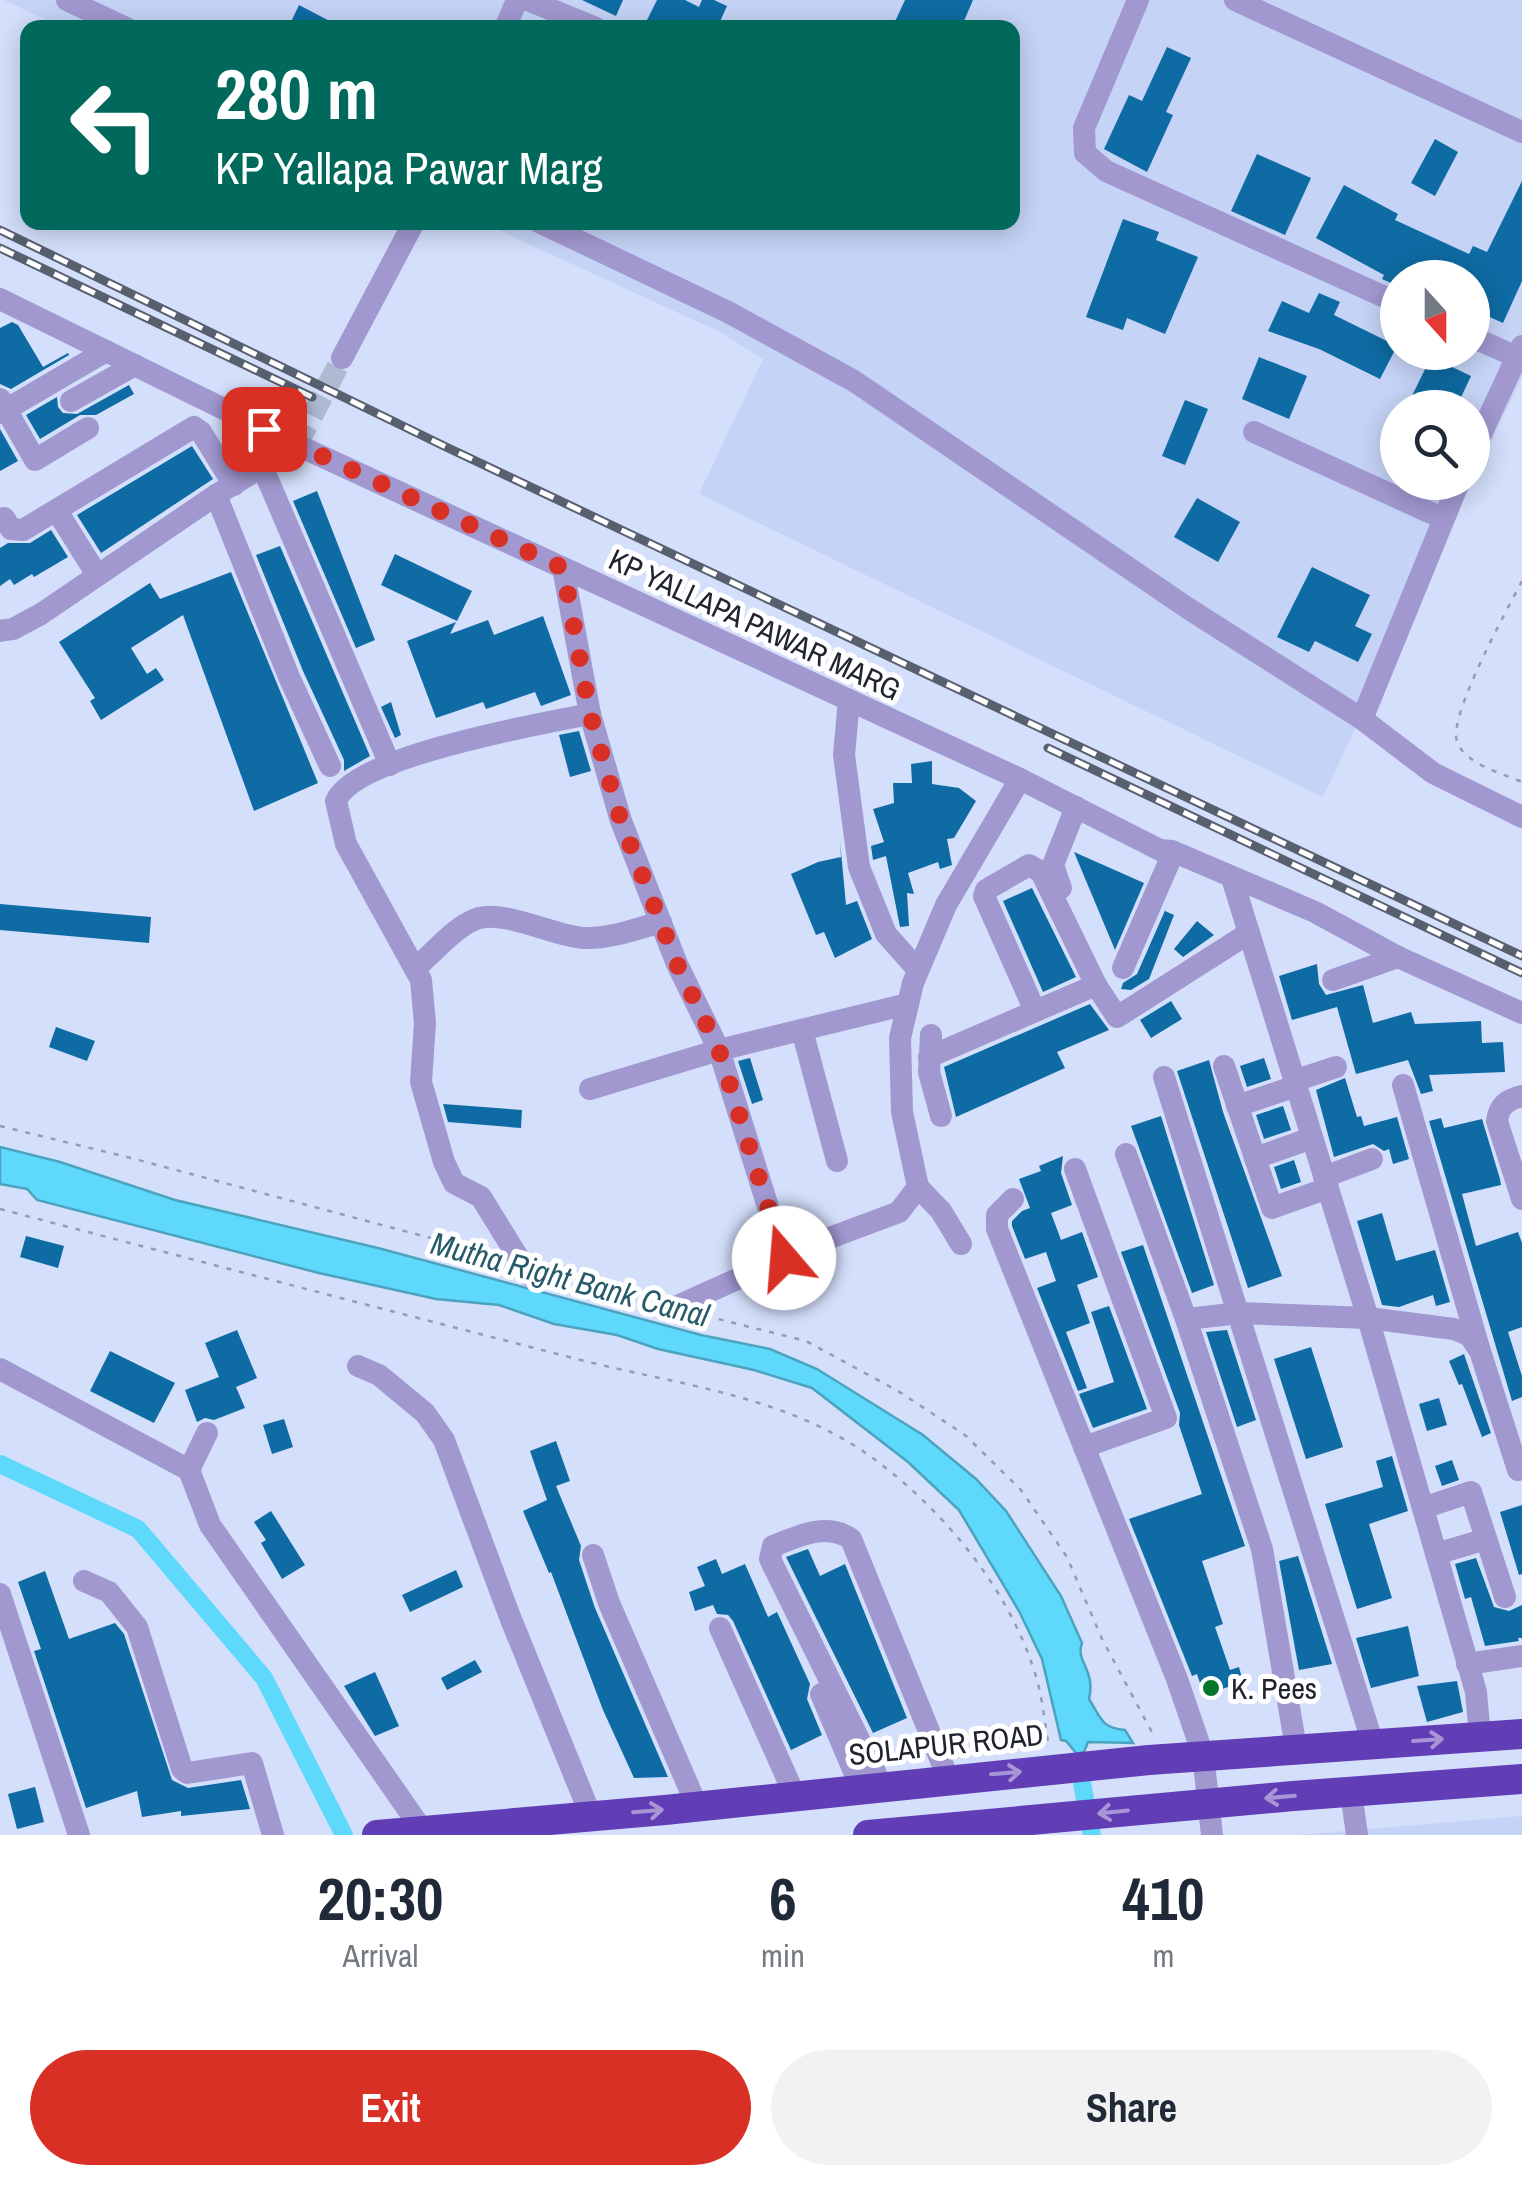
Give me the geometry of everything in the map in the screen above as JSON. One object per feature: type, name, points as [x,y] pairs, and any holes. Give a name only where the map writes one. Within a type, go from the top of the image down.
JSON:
[{"type":"highway","name":"SOLAPUR ROAD","points":[[377,1835],[1158,1759],[1522,1734]]},
{"type":"highway","points":[[868,1835],[1059,1823],[1153,1808],[1522,1780]]},
{"type":"street","points":[[68,0],[109,20]]},
{"type":"street","points":[[528,0],[577,20]]},
{"type":"street","points":[[1138,0],[1084,128],[1085,153],[1106,171],[1380,295]]},
{"type":"street","points":[[1235,0],[1522,132]]},
{"type":"street","points":[[342,358],[410,230]]},
{"type":"street","points":[[556,230],[728,312],[854,381],[1189,609],[1362,719],[1433,773],[1522,817]]},
{"type":"street","name":"KP YALLAPA PAWAR MARG","points":[[6,309],[106,351],[297,445],[1020,779],[1165,855],[1172,850],[1234,884],[1314,912],[1398,957],[1522,1014]]},
{"type":"street","points":[[1490,343],[1519,352],[1490,414]]},
{"type":"street","points":[[88,428],[35,460],[2,407],[106,351]]},
{"type":"street","points":[[71,401],[135,365]]},
{"type":"street","points":[[4,518],[16,532],[57,512],[194,427],[201,432],[289,677],[330,766]]},
{"type":"street","points":[[1254,432],[1442,518]]},
{"type":"street","points":[[0,631],[41,614],[297,445]]},
{"type":"street","points":[[262,466],[390,765]]},
{"type":"street","points":[[1362,719],[1450,500]]},
{"type":"street","points":[[57,512],[97,575]]},
{"type":"street","points":[[563,568],[590,714],[621,821],[677,964],[719,1050],[784,1258]]},
{"type":"street","points":[[849,700],[844,755],[859,867],[886,934],[918,970]]},
{"type":"street","points":[[529,1275],[481,1197],[454,1182],[444,1162],[421,1082],[425,1023],[421,980],[346,844],[335,809],[344,786],[390,765],[493,734],[590,714]]},
{"type":"street","points":[[961,1244],[942,1210],[918,1187],[902,1112],[900,1038],[918,970],[946,905],[1020,779]]},
{"type":"street","points":[[1076,807],[1054,865],[1056,880],[1096,950]]},
{"type":"street","points":[[1123,968],[1165,855]]},
{"type":"street","points":[[1036,1011],[984,896],[986,890],[1029,865],[1041,872],[1096,985],[1117,1017],[1249,934]]},
{"type":"street","points":[[1234,884],[1423,1508],[1479,1709],[1480,1737]]},
{"type":"street","points":[[415,968],[478,918],[494,917],[586,938],[612,936],[661,922]]},
{"type":"street","points":[[1333,980],[1398,957]]},
{"type":"street","points":[[941,1116],[933,1094],[930,1046],[1036,1011],[1096,985]]},
{"type":"street","points":[[590,1088],[719,1050],[908,1004]]},
{"type":"street","points":[[802,1030],[837,1162]]},
{"type":"street","points":[[1224,1066],[1272,1208],[1372,1158]]},
{"type":"street","points":[[1237,1106],[1336,1066]]},
{"type":"street","points":[[1164,1077],[1373,1744]]},
{"type":"street","points":[[1403,1085],[1518,1470]]},
{"type":"street","points":[[1522,1096],[1508,1100],[1498,1110],[1497,1121],[1522,1198]]},
{"type":"street","points":[[1255,1158],[1312,1138]]},
{"type":"street","points":[[1126,1154],[1262,1549],[1296,1748]]},
{"type":"street","points":[[1074,1168],[1166,1418],[1084,1447]]},
{"type":"street","points":[[673,1308],[899,1212],[918,1187]]},
{"type":"street","points":[[1013,1199],[998,1214],[997,1229],[1177,1680],[1203,1756],[1212,1835]]},
{"type":"street","points":[[1186,1320],[1240,1313],[1368,1318],[1454,1329],[1468,1334],[1480,1351]]},
{"type":"street","points":[[358,1366],[379,1374],[425,1412],[444,1440],[510,1617],[592,1816]]},
{"type":"street","points":[[0,1370],[189,1470],[210,1524],[422,1831]]},
{"type":"street","points":[[189,1470],[207,1433]]},
{"type":"street","points":[[1423,1508],[1470,1492],[1505,1597]]},
{"type":"street","points":[[871,1787],[770,1559],[773,1546],[816,1530],[846,1534],[851,1539],[948,1778]]},
{"type":"street","points":[[1436,1554],[1486,1539]]},
{"type":"street","points":[[593,1555],[609,1603],[697,1806]]},
{"type":"street","points":[[84,1580],[109,1592],[137,1627],[184,1772],[252,1764],[273,1835]]},
{"type":"street","points":[[772,1580],[871,1787]]},
{"type":"street","points":[[0,1594],[78,1835]]},
{"type":"street","points":[[720,1628],[795,1796]]},
{"type":"street","points":[[1467,1664],[1522,1656]]},
{"type":"street","points":[[1351,1792],[1357,1835]]},
{"type":"path","points":[[1522,581],[1456,722],[1456,742],[1471,759],[1522,782]]},
{"type":"path","points":[[0,1126],[453,1244],[529,1275],[806,1340],[898,1390],[964,1435],[1021,1490],[1068,1557],[1158,1759]]},
{"type":"path","points":[[0,1209],[812,1420],[910,1486],[945,1522],[985,1574],[1026,1648],[1059,1768]]},
{"type":"shaded area","points":[[4,0],[1522,0],[1522,377],[1490,445],[1490,390],[1380,390],[1380,500],[1463,500],[1323,797],[699,494],[763,359],[720,332],[498,230],[1020,230],[1020,20],[46,20]]},
{"type":"shaded area","points":[[1522,1816],[1522,1835],[1299,1835]]},
{"type":"water","points":[[0,1147],[60,1162],[175,1200],[378,1248],[701,1335],[770,1349],[817,1369],[923,1435],[976,1479],[1006,1511],[1061,1596],[1082,1643],[1081,1656],[1090,1680],[1089,1699],[1102,1721],[1125,1730],[1133,1743],[1088,1742],[1084,1752],[1077,1754],[1061,1740],[1042,1659],[1019,1611],[959,1510],[908,1462],[812,1388],[617,1335],[554,1324],[499,1305],[436,1299],[319,1273],[37,1200],[27,1189],[0,1184]]},
{"type":"building","points":[[582,0],[623,0],[616,16]]},
{"type":"building","points":[[657,0],[685,0],[699,7],[702,0],[714,0],[727,6],[721,20],[647,20]]},
{"type":"building","points":[[905,0],[973,0],[964,20],[896,20]]},
{"type":"building","points":[[299,5],[328,20],[292,20]]},
{"type":"building","points":[[1167,47],[1191,58],[1166,112],[1173,115],[1147,172],[1104,149],[1129,95],[1142,101]]},
{"type":"building","points":[[1435,139],[1458,152],[1435,196],[1411,183]]},
{"type":"building","points":[[1257,154],[1311,178],[1285,235],[1231,211]]},
{"type":"building","points":[[1522,181],[1522,281],[1503,323],[1490,317],[1490,260],[1380,260],[1380,273],[1316,238],[1344,185],[1398,214],[1395,220],[1469,254],[1473,246],[1487,252]]},
{"type":"building","points":[[1123,219],[1159,232],[1156,240],[1198,257],[1165,334],[1127,318],[1123,330],[1086,317]]},
{"type":"building","points":[[1319,293],[1340,302],[1334,315],[1380,338],[1380,370],[1385,370],[1380,379],[1319,349],[1268,331],[1282,301],[1309,313]]},
{"type":"building","points":[[12,322],[18,325],[43,367],[69,355],[11,389],[0,384],[0,328]]},
{"type":"building","points":[[1259,357],[1307,376],[1289,419],[1242,399]]},
{"type":"building","points":[[1425,370],[1458,370],[1471,376],[1464,390],[1415,390]]},
{"type":"building","points":[[129,385],[134,394],[96,415],[80,415],[40,439],[26,415],[57,397],[63,413],[77,414]]},
{"type":"building","points":[[1185,400],[1208,409],[1185,465],[1162,456]]},
{"type":"building","points":[[0,429],[18,461],[0,471]]},
{"type":"building","points":[[192,446],[213,479],[101,553],[77,515]]},
{"type":"building","points":[[317,491],[375,640],[356,648],[293,501]]},
{"type":"building","points":[[1197,498],[1240,522],[1218,562],[1174,537]]},
{"type":"building","points":[[51,530],[68,557],[34,577],[32,574],[14,585],[10,579],[0,586],[0,548],[8,543],[30,543]]},
{"type":"building","points":[[280,546],[370,756],[344,771],[344,760],[256,555]]},
{"type":"building","points":[[395,554],[472,591],[457,621],[381,585]]},
{"type":"building","points":[[1312,567],[1370,595],[1355,626],[1372,634],[1358,662],[1315,641],[1309,652],[1277,637]]},
{"type":"building","points":[[231,572],[318,783],[254,811],[183,615],[131,648],[147,674],[156,668],[164,680],[101,720],[90,701],[95,698],[59,642],[150,583],[160,599]]},
{"type":"building","points":[[543,616],[571,695],[541,706],[535,692],[486,709],[483,702],[436,718],[407,641],[456,622],[450,634],[488,620],[494,635]]},
{"type":"building","points":[[391,702],[401,735],[395,738],[381,707]]},
{"type":"building","points":[[579,731],[591,771],[570,777],[559,735]]},
{"type":"building","points":[[932,761],[932,784],[959,788],[976,801],[954,838],[947,839],[952,865],[940,869],[938,862],[908,873],[914,894],[907,893],[909,926],[900,927],[886,856],[873,860],[871,846],[884,842],[873,809],[894,803],[893,783],[912,783],[911,764]]},
{"type":"building","points":[[840,841],[846,905],[857,901],[872,939],[835,958],[824,932],[816,935],[791,874],[841,857]]},
{"type":"building","points":[[1074,852],[1144,883],[1115,950]]},
{"type":"building","points":[[1032,888],[1076,977],[1043,992],[1003,901]]},
{"type":"building","points":[[0,904],[151,917],[149,943],[0,930]]},
{"type":"building","points":[[1167,906],[1165,911],[1174,915],[1149,979],[1131,990],[1121,989],[1123,983],[1137,974]]},
{"type":"building","points":[[1197,921],[1214,935],[1183,957],[1174,949]]},
{"type":"building","points":[[1317,964],[1319,984],[1326,995],[1363,985],[1373,1023],[1411,1012],[1415,1024],[1481,1021],[1482,1043],[1503,1042],[1505,1072],[1429,1075],[1433,1091],[1421,1094],[1408,1060],[1356,1074],[1337,1007],[1292,1020],[1279,976]]},
{"type":"building","points":[[1171,1001],[1182,1019],[1151,1038],[1140,1020]]},
{"type":"building","points":[[1090,1004],[1109,1030],[1057,1052],[1065,1068],[956,1117],[944,1067]]},
{"type":"building","points":[[56,1027],[95,1041],[87,1061],[49,1047]]},
{"type":"building","points":[[750,1058],[763,1100],[752,1104],[738,1061]]},
{"type":"building","points":[[1264,1058],[1271,1079],[1247,1087],[1240,1066]]},
{"type":"building","points":[[1209,1060],[1223,1112],[1282,1276],[1248,1288],[1177,1071]]},
{"type":"building","points":[[1345,1078],[1357,1117],[1361,1116],[1364,1126],[1397,1117],[1409,1159],[1393,1164],[1389,1149],[1384,1151],[1373,1144],[1334,1157],[1316,1090]]},
{"type":"building","points":[[443,1104],[522,1110],[521,1128],[448,1122]]},
{"type":"building","points":[[1283,1106],[1291,1130],[1264,1139],[1256,1115]]},
{"type":"building","points":[[1161,1116],[1214,1285],[1192,1293],[1131,1126]]},
{"type":"building","points":[[1441,1118],[1444,1128],[1482,1119],[1500,1179],[1501,1185],[1462,1194],[1476,1246],[1518,1232],[1522,1243],[1522,1327],[1508,1332],[1522,1376],[1522,1397],[1512,1401],[1429,1121]]},
{"type":"building","points":[[1063,1156],[1061,1173],[1072,1205],[1051,1213],[1061,1240],[1082,1232],[1098,1277],[1077,1285],[1090,1323],[1066,1332],[1087,1388],[1078,1391],[1037,1288],[1056,1281],[1046,1252],[1025,1259],[1012,1226],[1022,1211],[1030,1208],[1019,1179],[1041,1171],[1039,1166]]},
{"type":"building","points":[[1294,1160],[1301,1182],[1281,1189],[1274,1167]]},
{"type":"building","points":[[1382,1213],[1396,1261],[1435,1250],[1450,1302],[1436,1306],[1433,1295],[1399,1307],[1382,1305],[1357,1221]]},
{"type":"building","points":[[26,1236],[64,1246],[58,1268],[20,1257]]},
{"type":"building","points":[[1143,1245],[1245,1546],[1202,1561],[1223,1624],[1215,1627],[1230,1670],[1239,1667],[1243,1682],[1204,1695],[1197,1674],[1192,1676],[1129,1519],[1202,1494],[1179,1425],[1180,1413],[1121,1252]]},
{"type":"building","points":[[1109,1306],[1147,1409],[1093,1428],[1079,1394],[1114,1382],[1091,1312]]},
{"type":"building","points":[[237,1330],[257,1378],[236,1387],[245,1408],[197,1422],[185,1390],[219,1377],[205,1343]]},
{"type":"building","points":[[1227,1330],[1256,1420],[1237,1427],[1206,1332]]},
{"type":"building","points":[[1311,1347],[1343,1447],[1306,1459],[1274,1359]]},
{"type":"building","points":[[110,1351],[175,1383],[154,1423],[90,1391]]},
{"type":"building","points":[[1464,1354],[1491,1433],[1482,1437],[1449,1361]]},
{"type":"building","points":[[1439,1398],[1447,1425],[1427,1431],[1419,1404]]},
{"type":"building","points":[[284,1419],[293,1447],[272,1454],[263,1425]]},
{"type":"building","points":[[556,1441],[570,1481],[556,1486],[581,1546],[579,1560],[595,1608],[668,1777],[634,1778],[523,1511],[547,1500],[530,1451]]},
{"type":"building","points":[[1392,1456],[1408,1511],[1369,1524],[1392,1598],[1357,1609],[1325,1504],[1383,1487],[1376,1461]]},
{"type":"building","points":[[1452,1460],[1459,1480],[1442,1486],[1435,1466]]},
{"type":"building","points":[[1522,1505],[1522,1574],[1519,1575],[1500,1512]]},
{"type":"building","points":[[271,1511],[305,1565],[282,1579],[254,1522]]},
{"type":"building","points":[[808,1549],[820,1576],[845,1564],[907,1718],[873,1733],[786,1557]]},
{"type":"building","points":[[1298,1556],[1332,1664],[1299,1670],[1279,1561]]},
{"type":"building","points":[[1476,1558],[1494,1607],[1509,1611],[1522,1605],[1519,1641],[1485,1646],[1471,1597],[1465,1599],[1455,1564]]},
{"type":"building","points":[[716,1559],[722,1574],[745,1564],[768,1617],[777,1612],[810,1684],[807,1699],[822,1735],[791,1750],[733,1621],[728,1615],[717,1614],[713,1605],[695,1611],[689,1592],[705,1586],[697,1567]]},
{"type":"building","points":[[456,1570],[463,1587],[410,1612],[402,1595]]},
{"type":"building","points":[[45,1571],[69,1639],[115,1623],[124,1634],[172,1780],[188,1788],[241,1780],[250,1809],[181,1816],[181,1811],[142,1817],[137,1791],[86,1808],[34,1651],[41,1649],[18,1582]]},
{"type":"building","points":[[1408,1626],[1419,1676],[1371,1688],[1356,1638]]},
{"type":"building","points":[[475,1660],[482,1672],[447,1690],[441,1678]]},
{"type":"building","points":[[375,1672],[399,1726],[375,1736],[344,1686]]},
{"type":"building","points":[[1457,1681],[1463,1712],[1427,1722],[1417,1686]]},
{"type":"building","points":[[35,1787],[44,1822],[17,1829],[8,1794]]},
{"type":"waterway","points":[[0,1464],[138,1529],[264,1678],[344,1835]]},
{"type":"waterway","name":"Mutha Right Bank Canal","points":[[1078,1762],[1092,1835]]},
{"type":"tunnel","points":[[297,445],[342,358]]},
{"type":"railway","points":[[0,230],[444,446],[1522,956]]},
{"type":"railway","points":[[0,248],[312,397]]},
{"type":"railway","points":[[1048,748],[1522,973]]},
{"type":"place","name":"K. Pees","points":[[1211,1688]]},
{"type":"route","points":[[264,429],[563,568],[590,714],[621,821],[677,964],[719,1050],[784,1258]]}]
